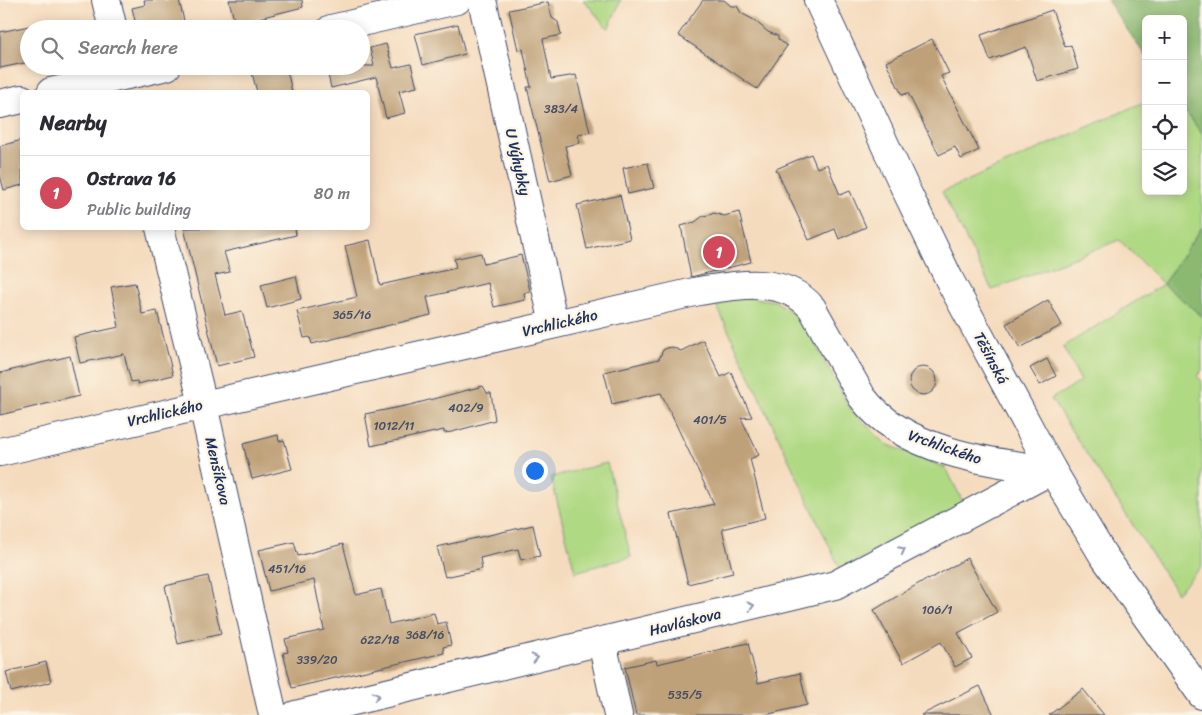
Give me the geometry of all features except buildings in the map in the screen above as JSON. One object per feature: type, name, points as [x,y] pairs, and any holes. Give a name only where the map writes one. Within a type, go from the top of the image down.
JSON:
[{"type":"street","points":[[106,0],[111,20]]},
{"type":"street","points":[[370,20],[457,0]]},
{"type":"street","name":"U Výhybky","points":[[482,0],[554,324]]},
{"type":"street","name":"Těšínská","points":[[818,0],[950,281],[1052,470],[1103,555],[1202,695]]},
{"type":"street","points":[[62,90],[125,78]]},
{"type":"street","points":[[0,104],[20,99]]},
{"type":"street","name":"Menšíkova","points":[[160,230],[203,404],[274,715]]},
{"type":"street","name":"Vrchlického","points":[[0,452],[554,324],[720,288],[737,285],[764,285],[779,287],[799,296],[812,308],[862,397],[873,411],[887,423],[918,441],[966,456],[994,463],[1052,470]]},
{"type":"street","name":"Havláskova","points":[[295,715],[835,585],[1052,470]]},
{"type":"street","points":[[602,642],[618,715]]},
{"type":"green space","points":[[583,0],[621,0],[608,29],[589,6]]},
{"type":"green space","points":[[1107,0],[1202,0],[1202,134],[1187,113],[1187,15],[1142,15],[1142,51]]},
{"type":"green space","points":[[1142,103],[1142,195],[1187,195],[1187,113],[1202,134],[1202,227],[1163,284],[1119,240],[992,290],[942,192]]},
{"type":"green space","points":[[1202,227],[1202,316],[1163,284]]},
{"type":"green space","points":[[1163,284],[1202,316],[1202,371],[1197,376],[1202,381],[1202,566],[1177,593],[1051,399],[1081,381],[1063,347]]},
{"type":"green space","points":[[740,296],[775,301],[801,318],[851,410],[886,444],[946,468],[964,504],[840,569],[715,302]]},
{"type":"green space","points":[[607,463],[631,557],[575,572],[551,477]]},
{"type":"place","name":"Ostrava 16","points":[[719,252]]}]
